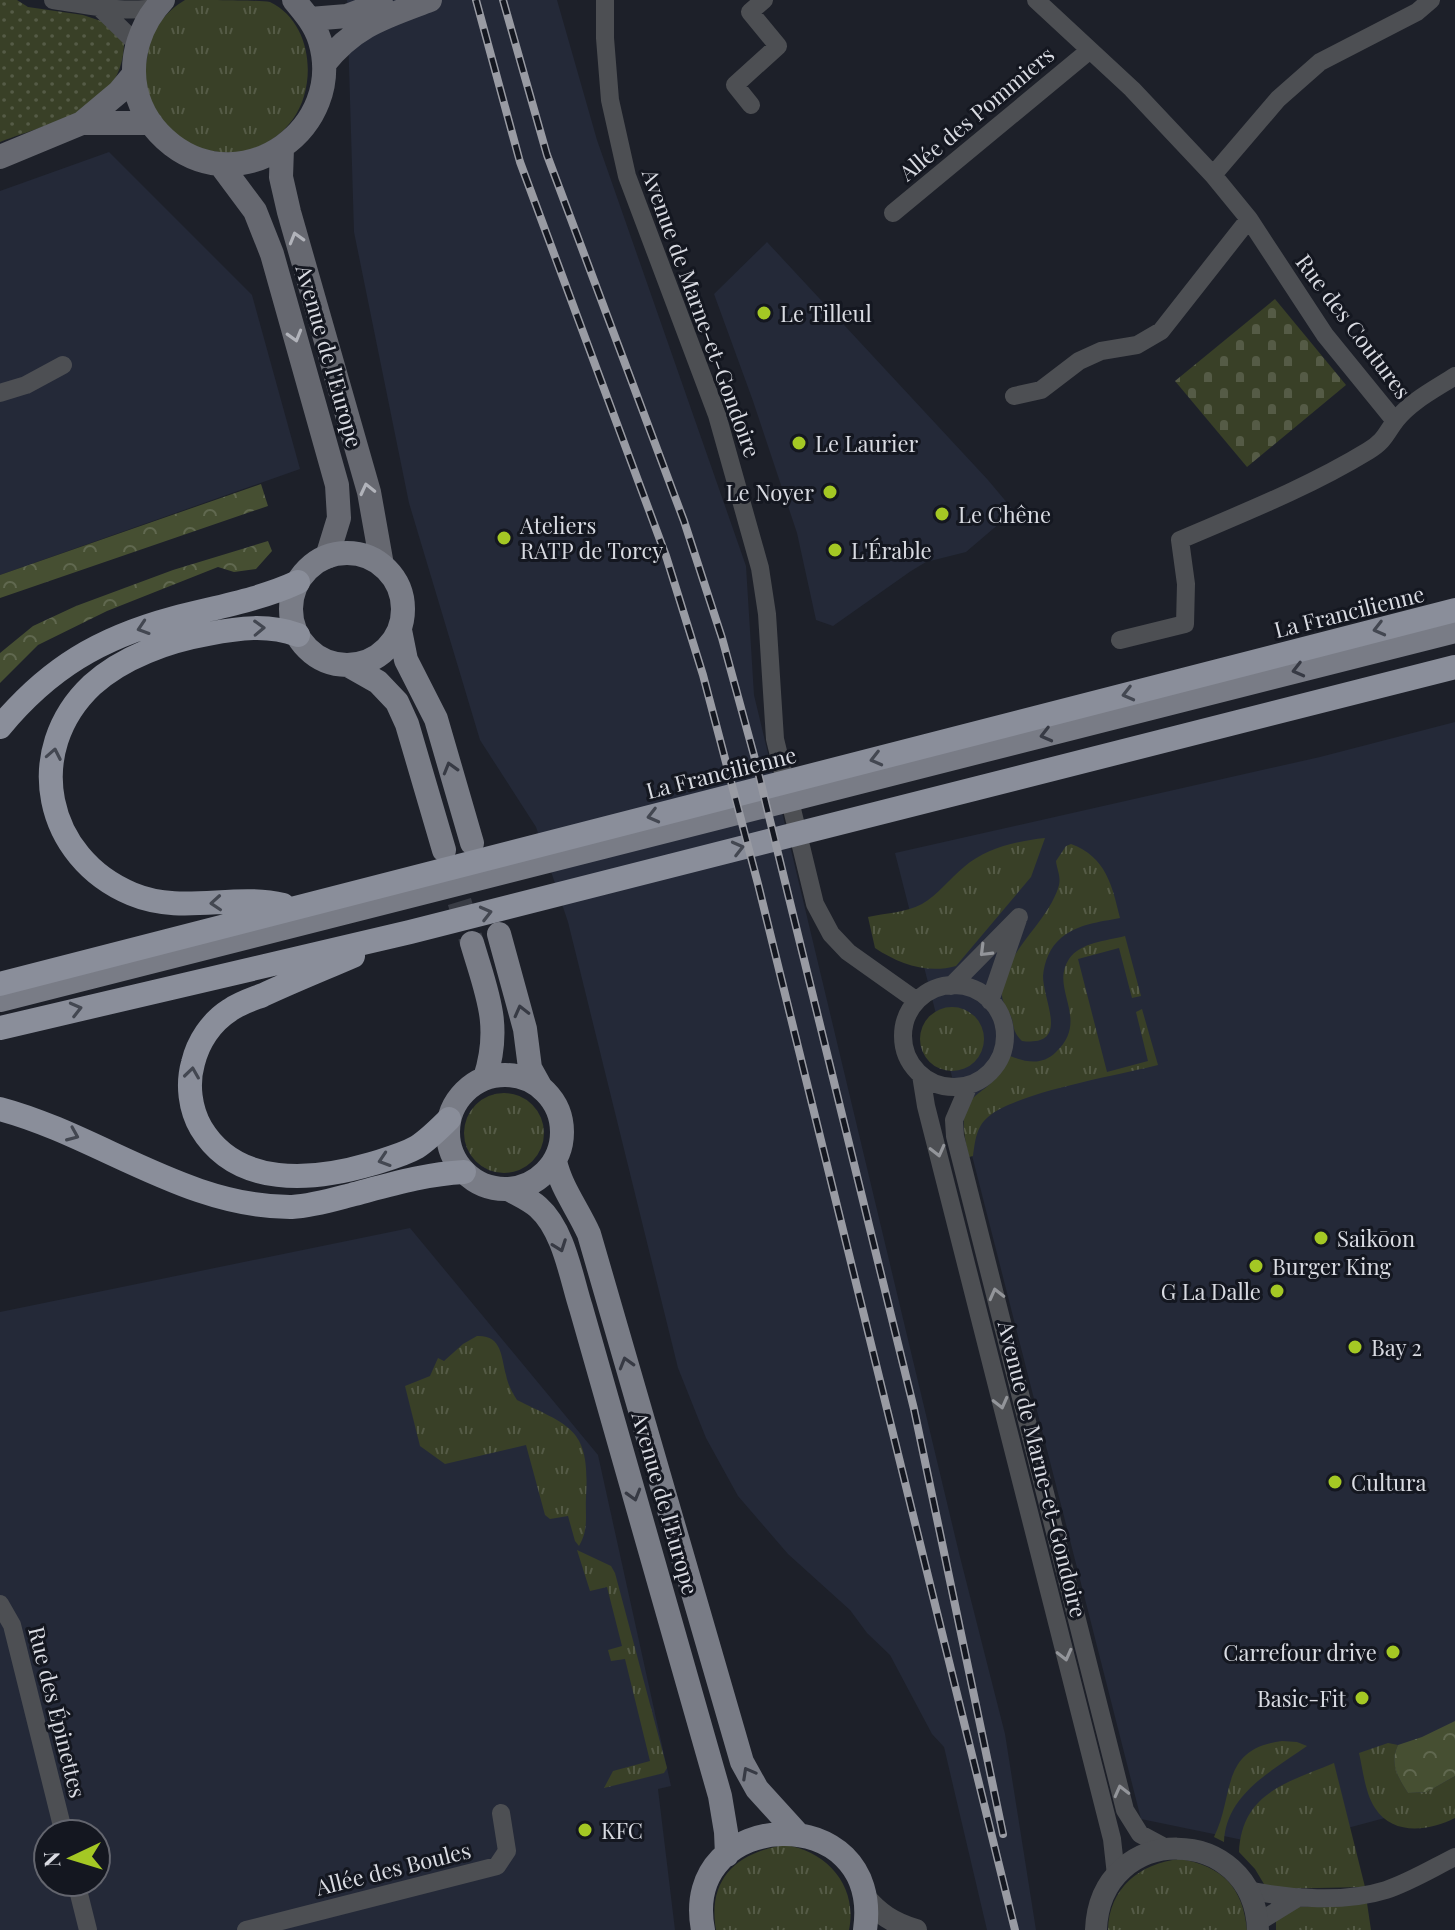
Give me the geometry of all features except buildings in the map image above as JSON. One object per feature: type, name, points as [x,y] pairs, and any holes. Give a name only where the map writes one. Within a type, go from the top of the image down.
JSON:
[{"type":"highway","points":[[0,727],[22,701],[51,675],[98,646],[171,619],[254,599],[298,582]]},
{"type":"highway","name":"La Francilienne","points":[[0,984],[293,908],[400,889],[812,785],[1455,610]]},
{"type":"highway","points":[[293,908],[263,900],[180,904],[159,902],[120,889],[102,878],[72,848],[61,828],[50,786],[56,741],[66,716],[94,684],[113,669],[175,642],[224,631],[273,628],[298,635]]},
{"type":"highway","points":[[0,1028],[410,932],[1455,667]]},
{"type":"highway","points":[[410,932],[230,1010],[207,1031],[196,1050],[190,1073],[190,1097],[196,1120],[207,1138],[222,1153],[261,1173],[278,1176],[306,1177],[392,1158],[415,1148],[449,1119]]},
{"type":"highway","points":[[0,1109],[69,1132],[210,1194],[266,1206],[317,1204],[415,1178],[464,1172]]},
{"type":"main road","points":[[159,4],[137,44],[134,74],[139,99],[159,134],[193,157],[220,164],[253,161],[282,148],[303,128],[317,104],[323,84],[324,64],[320,41],[310,19],[294,0]]},
{"type":"main road","points":[[310,19],[347,16],[430,0]]},
{"type":"main road","points":[[324,64],[339,44],[380,9]]},
{"type":"main road","points":[[0,157],[82,123],[119,92],[134,74]]},
{"type":"main road","points":[[82,123],[151,123]]},
{"type":"main road","name":"Avenue de l'Europe","points":[[282,148],[281,177],[289,212],[369,492],[382,565],[399,588],[403,616],[400,630],[406,660],[436,719],[472,843]]},
{"type":"main road","name":"Avenue de l'Europe","points":[[220,164],[255,211],[272,254],[337,485],[339,518],[327,557]]},
{"type":"main road","points":[[382,565],[356,553],[327,557],[310,567],[298,582],[291,608],[298,635],[318,657],[348,665],[364,663],[379,655],[400,630]]},
{"type":"main road","points":[[812,785],[1455,631]]},
{"type":"main road","points":[[348,665],[378,682],[397,702],[407,724],[444,850]]},
{"type":"main road","points":[[0,1000],[400,889]]},
{"type":"main road","points":[[499,934],[525,1029],[530,1068],[551,1098],[563,1129],[555,1161],[536,1181],[510,1190]]},
{"type":"main road","points":[[472,943],[493,1020],[493,1054],[485,1078]]},
{"type":"main road","points":[[464,1172],[450,1148],[449,1119],[459,1099],[485,1078],[514,1075],[540,1086]]},
{"type":"main road","name":"Avenue de l'Europe","points":[[555,1161],[561,1183],[579,1209],[589,1234],[742,1762],[757,1789],[797,1833]]},
{"type":"main road","name":"Avenue de l'Europe","points":[[464,1172],[490,1188],[510,1190],[538,1207],[558,1236],[720,1796],[727,1855]]},
{"type":"main road","points":[[703,1930],[701,1911],[706,1886],[727,1855],[737,1847],[772,1833],[797,1833],[813,1837],[840,1854],[859,1881],[864,1896],[865,1930]]},
{"type":"street","points":[[53,0],[102,10],[133,11],[159,4]]},
{"type":"street","name":"Avenue de Marne-et-Gondoire","points":[[598,0],[604,20]]},
{"type":"street","name":"Avenue de Marne-et-Gondoire","points":[[605,0],[610,100],[627,176],[717,415],[760,568],[767,614],[775,739],[815,904],[831,934],[848,952],[917,1001]]},
{"type":"street","points":[[751,105],[735,85],[778,46],[750,12],[764,0]]},
{"type":"street","name":"Rue des Coutures","points":[[1036,0],[1132,89],[1213,175],[1249,219],[1325,335],[1395,421],[1390,434],[1370,450],[1271,501],[1180,540],[1186,584],[1185,624],[1120,640]]},
{"type":"street","points":[[1213,175],[1278,99],[1320,62],[1417,12],[1431,0]]},
{"type":"street","points":[[102,10],[137,44]]},
{"type":"street","name":"Allée des Pommiers","points":[[893,213],[1090,50]]},
{"type":"street","points":[[1014,396],[1041,390],[1079,361],[1101,351],[1137,345],[1161,331],[1249,219]]},
{"type":"street","points":[[0,393],[26,385],[63,365]]},
{"type":"street","points":[[1395,421],[1418,400],[1455,376]]},
{"type":"street","points":[[951,986],[1019,917],[990,1001]]},
{"type":"street","points":[[951,986],[965,987],[990,1001],[999,1013],[1004,1028],[1004,1044],[993,1070],[969,1085],[952,1087],[935,1084],[921,1075],[910,1062],[904,1047],[908,1015],[917,1001],[927,993],[951,986]]},
{"type":"street","name":"Avenue de Marne-et-Gondoire","points":[[921,1075],[926,1106],[1112,1839],[1116,1875]]},
{"type":"street","name":"Avenue de Marne-et-Gondoire","points":[[969,1085],[954,1120],[955,1136],[1125,1810],[1140,1834],[1166,1848]]},
{"type":"street","name":"Rue des Épinettes","points":[[0,1604],[12,1625],[60,1818]]},
{"type":"street","name":"Allée des Boules","points":[[246,1930],[497,1866],[507,1851],[501,1813]]},
{"type":"street","points":[[1090,1926],[1103,1894],[1116,1875],[1139,1857],[1166,1848],[1188,1849],[1214,1857],[1236,1874],[1248,1890],[1258,1926],[1299,1897]]},
{"type":"street","points":[[1248,1890],[1299,1897],[1372,1894],[1400,1885],[1455,1857]]},
{"type":"street","points":[[864,1896],[892,1922],[916,1930]]},
{"type":"street","points":[[80,1898],[88,1930]]},
{"type":"shaded area","points":[[347,0],[557,0],[597,140],[746,566],[754,695],[1005,1734],[1036,1930],[987,1930],[944,1747],[932,1734],[890,1655],[867,1633],[850,1610],[788,1554],[738,1496],[706,1438],[678,1368],[568,922],[536,827],[480,740],[409,503],[354,232]]},
{"type":"shaded area","points":[[109,152],[252,295],[300,469],[0,575],[0,191]]},
{"type":"shaded area","points":[[767,242],[1014,511],[966,552],[926,562],[833,626],[816,620],[797,533],[714,294]]},
{"type":"shaded area","points":[[1455,722],[1455,1792],[1422,1808],[1277,1847],[1141,1819],[895,853],[1320,757]]},
{"type":"shaded area","points":[[410,1228],[598,1455],[671,1786],[658,1789],[675,1930],[0,1930],[0,1312]]},
{"type":"green space","points":[[0,0],[17,0],[28,7],[83,15],[107,23],[124,40],[121,64],[113,83],[99,97],[63,119],[0,142]]},
{"type":"green space","points":[[185,0],[270,2],[284,11],[295,24],[307,55],[306,89],[293,119],[274,138],[252,149],[228,153],[205,149],[183,139],[165,124],[152,102],[145,67],[156,29],[166,15]]},
{"type":"green space","points":[[1275,299],[1346,385],[1247,467],[1175,381]]},
{"type":"green space","points":[[261,484],[268,506],[0,598],[0,575]]},
{"type":"green space","points":[[268,541],[272,551],[256,569],[234,572],[218,567],[107,611],[38,645],[0,683],[0,653],[33,626],[76,606],[173,570]]},
{"type":"green space","points":[[1045,838],[1031,877],[956,966],[934,969],[914,966],[875,948],[868,917],[922,904],[973,860],[992,850]]},
{"type":"green space","points":[[1071,844],[1100,864],[1110,884],[1120,918],[1074,930],[1054,946],[1046,960],[1043,976],[1050,1030],[1046,1037],[1037,1041],[1022,1041],[1002,996],[1003,982],[1016,954],[1054,899],[1059,882],[1056,861],[1066,846]]},
{"type":"green space","points":[[1125,936],[1141,996],[1132,998],[1119,948],[1078,959],[1107,1072],[1148,1061],[1136,1012],[1142,1009],[1158,1065],[1043,1093],[1001,1108],[981,1125],[973,1156],[969,1157],[964,1116],[974,1097],[992,1083],[1010,1056],[1040,1061],[1056,1052],[1066,1040],[1070,1016],[1063,982],[1069,959],[1087,946]]},
{"type":"green space","points":[[946,1007],[958,1007],[975,1016],[982,1027],[982,1051],[975,1062],[958,1071],[946,1071],[934,1066],[925,1057],[920,1045],[920,1033],[925,1021],[934,1012]]},
{"type":"green space","points":[[496,1093],[512,1093],[533,1104],[544,1125],[544,1141],[533,1162],[512,1173],[496,1173],[482,1167],[470,1155],[464,1141],[464,1125],[470,1111],[482,1099]]},
{"type":"green space","points":[[477,1336],[496,1343],[517,1400],[564,1425],[574,1433],[580,1444],[585,1457],[586,1516],[579,1546],[568,1516],[550,1519],[545,1515],[526,1445],[445,1464],[420,1446],[405,1386],[430,1376],[438,1358],[444,1361]]},
{"type":"green space","points":[[577,1550],[611,1566],[615,1573],[667,1768],[664,1773],[604,1788],[613,1771],[650,1761],[625,1659],[611,1661],[608,1650],[622,1646],[607,1587],[590,1591]]},
{"type":"green space","points":[[1455,1721],[1455,1776],[1427,1792],[1408,1793],[1395,1764],[1398,1745]]},
{"type":"green space","points":[[1282,1741],[1307,1746],[1253,1785],[1242,1797],[1227,1825],[1224,1842],[1214,1837],[1238,1764],[1248,1753]]},
{"type":"green space","points":[[1388,1743],[1398,1745],[1395,1764],[1408,1793],[1427,1792],[1455,1776],[1455,1818],[1434,1826],[1412,1828],[1401,1827],[1383,1817],[1369,1795],[1359,1753]]},
{"type":"green space","points":[[1334,1763],[1365,1887],[1267,1889],[1255,1869],[1239,1852],[1248,1816],[1258,1803],[1284,1784]]},
{"type":"green space","points":[[785,1845],[814,1855],[836,1873],[849,1899],[849,1930],[716,1930],[716,1896],[729,1871],[753,1854]]},
{"type":"green space","points":[[1180,1859],[1208,1867],[1228,1881],[1241,1902],[1247,1930],[1108,1930],[1114,1902],[1129,1880],[1152,1866]]},
{"type":"green space","points":[[1367,1903],[1371,1930],[1276,1930],[1276,1921],[1297,1907]]},
{"type":"tunnel","points":[[449,867],[472,943]]},
{"type":"railway","points":[[476,0],[520,162],[666,556],[703,675],[758,884],[1015,1930]]},
{"type":"railway","points":[[503,0],[547,155],[684,521],[722,638],[755,759],[914,1409],[1003,1834]]},
{"type":"place","name":"Le Tilleul","points":[[764,313]]},
{"type":"place","name":"Le Laurier","points":[[799,443]]},
{"type":"place","name":"Le Noyer","points":[[830,492]]},
{"type":"place","name":"Le Chêne","points":[[942,514]]},
{"type":"place","name":"Ateliers RATP de Torcy","points":[[504,538]]},
{"type":"place","name":"L'Érable","points":[[835,550]]},
{"type":"place","name":"Saikōon","points":[[1321,1238]]},
{"type":"place","name":"Burger King","points":[[1256,1266]]},
{"type":"place","name":"G La Dalle","points":[[1277,1291]]},
{"type":"place","name":"Bay 2","points":[[1355,1347]]},
{"type":"place","name":"Cultura","points":[[1335,1482]]},
{"type":"place","name":"Carrefour drive","points":[[1393,1652]]},
{"type":"place","name":"Basic-Fit","points":[[1362,1698]]},
{"type":"place","name":"KFC","points":[[585,1830]]}]
